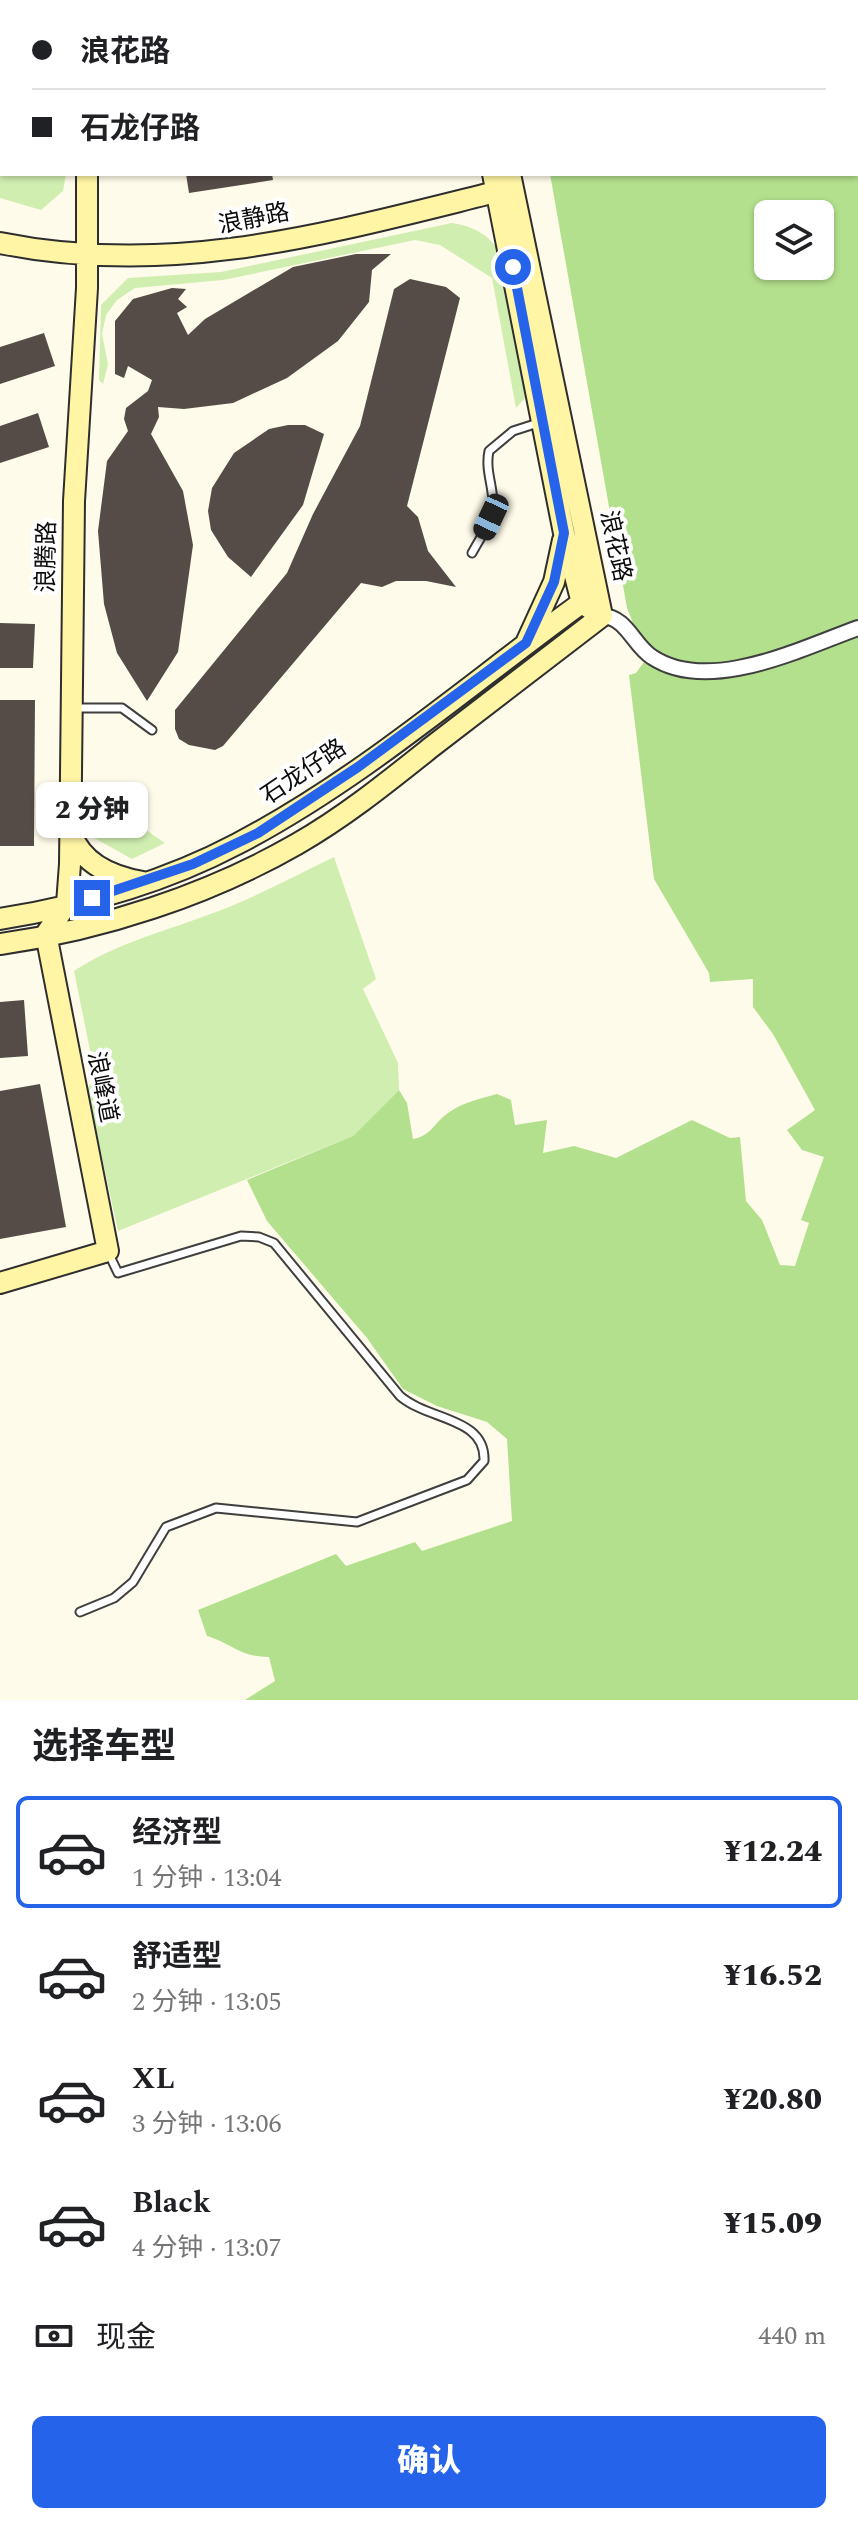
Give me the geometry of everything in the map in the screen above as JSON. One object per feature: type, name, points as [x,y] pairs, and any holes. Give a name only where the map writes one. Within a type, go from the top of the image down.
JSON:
[{"type":"main road","name":"浪腾路","points":[[67,904],[74,501],[88,254],[87,176]]},
{"type":"main road","name":"浪静路","points":[[0,243],[56,253],[164,257],[234,251],[503,182]]},
{"type":"main road","name":"浪花路","points":[[503,182],[564,533],[590,598],[602,616]]},
{"type":"main road","name":"浪花路","points":[[503,182],[590,598]]},
{"type":"main road","points":[[526,643],[554,582],[564,533]]},
{"type":"main road","name":"石龙仔路","points":[[0,919],[143,882],[212,856],[280,819],[358,767],[590,598]]},
{"type":"main road","points":[[0,944],[105,922],[190,894],[296,845],[383,785],[602,616]]},
{"type":"main road","points":[[70,830],[89,860],[112,874],[143,882]]},
{"type":"main road","points":[[46,934],[67,904]]},
{"type":"main road","name":"浪峰道","points":[[46,934],[108,1251]]},
{"type":"main road","points":[[0,1283],[108,1251]]},
{"type":"street","points":[[602,616],[618,620],[638,645],[661,663],[703,670],[753,665],[858,628]]},
{"type":"lane","points":[[472,553],[491,517],[493,504],[487,470],[489,451],[513,431],[543,422]]},
{"type":"lane","points":[[72,708],[122,708],[152,730]]},
{"type":"lane","points":[[80,1612],[114,1598],[133,1582],[166,1527],[216,1508],[357,1522],[467,1480],[484,1461],[483,1442],[473,1429],[416,1408],[400,1396],[274,1243],[241,1236],[118,1273],[108,1251]]},
{"type":"green space","points":[[0,176],[66,176],[63,191],[41,210],[0,198]]},
{"type":"green space","points":[[550,176],[858,176],[858,1700],[245,1700],[275,1681],[269,1657],[243,1652],[207,1636],[198,1610],[336,1554],[346,1566],[415,1542],[422,1551],[512,1521],[507,1439],[487,1422],[437,1406],[403,1389],[367,1338],[267,1221],[247,1180],[353,1136],[399,1090],[407,1103],[413,1139],[428,1132],[454,1109],[497,1094],[511,1100],[515,1125],[547,1120],[543,1153],[574,1146],[616,1158],[692,1120],[730,1138],[740,1137],[746,1201],[762,1220],[780,1265],[795,1266],[809,1223],[801,1220],[824,1157],[802,1150],[787,1130],[815,1110],[773,1034],[753,1007],[753,979],[710,982],[709,973],[654,879],[629,675],[636,673],[652,651],[637,633],[627,608]]},
{"type":"green space","points":[[452,223],[482,234],[494,244],[502,258],[525,398],[516,408],[492,278],[440,245],[415,240],[223,280],[135,288],[117,300],[106,315],[102,334],[108,364],[103,384],[99,380],[101,305],[128,278],[221,272]]},
{"type":"green space","points":[[88,790],[165,843],[132,859],[87,834]]},
{"type":"green space","points":[[334,857],[376,979],[363,989],[398,1063],[399,1090],[353,1136],[118,1231],[87,1088],[96,1080],[74,971],[125,945],[246,900]]},
{"type":"building","points":[[186,176],[272,176],[273,180],[189,193]]},
{"type":"building","points":[[356,254],[391,254],[372,270],[369,302],[338,341],[287,378],[233,403],[184,409],[158,407],[159,417],[151,434],[183,491],[193,545],[178,652],[147,701],[117,653],[104,604],[98,531],[107,461],[128,431],[124,419],[126,408],[148,391],[152,380],[128,366],[124,378],[115,374],[115,321],[133,299],[172,288],[186,289],[178,299],[187,307],[177,313],[188,335],[205,319],[293,267]]},
{"type":"building","points":[[410,279],[446,287],[460,298],[407,506],[418,517],[428,551],[456,587],[426,581],[396,581],[382,587],[361,583],[223,746],[215,750],[189,745],[179,739],[175,729],[175,710],[287,573],[313,514],[360,426],[394,289]]},
{"type":"building","points":[[44,333],[55,366],[0,384],[0,347]]},
{"type":"building","points":[[38,413],[49,447],[0,463],[0,426]]},
{"type":"building","points":[[305,425],[324,434],[303,505],[251,577],[228,557],[211,530],[208,511],[212,488],[234,453],[269,429]]},
{"type":"building","points":[[0,623],[35,624],[33,668],[0,668]]},
{"type":"building","points":[[0,700],[35,700],[34,846],[0,846]]},
{"type":"building","points":[[24,1000],[28,1056],[0,1058],[0,1002]]},
{"type":"building","points":[[40,1084],[66,1227],[0,1239],[0,1091]]},
{"type":"route","points":[[92,898],[193,864],[258,833],[358,767],[526,643],[554,582],[564,533],[513,267]]}]
